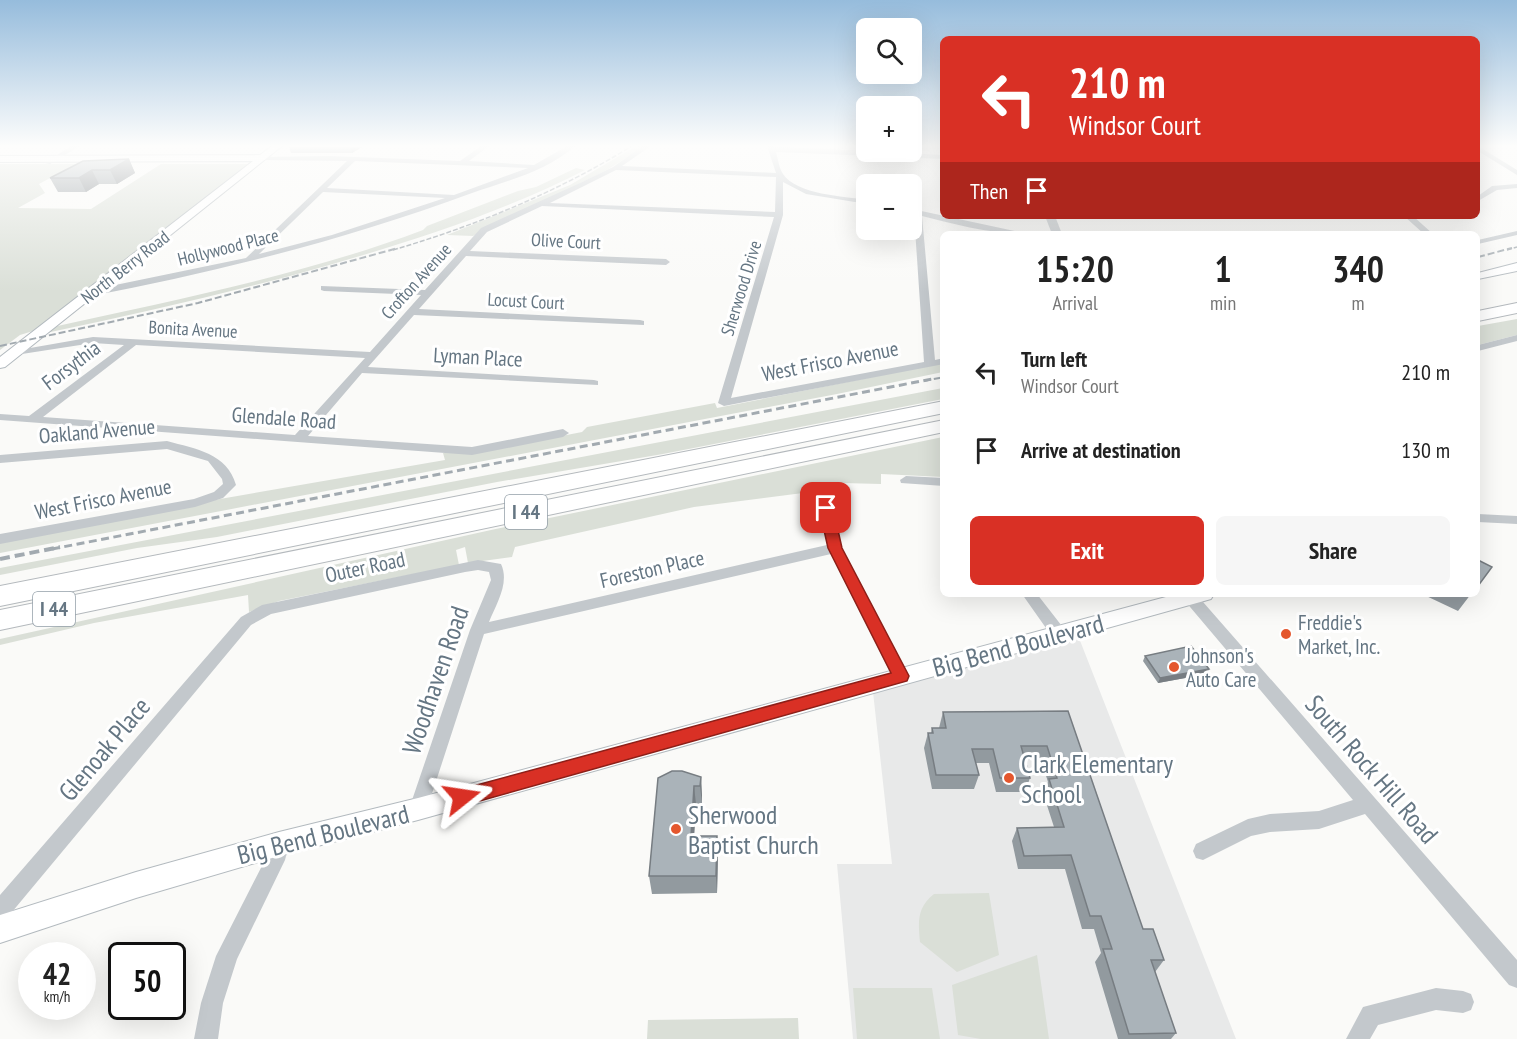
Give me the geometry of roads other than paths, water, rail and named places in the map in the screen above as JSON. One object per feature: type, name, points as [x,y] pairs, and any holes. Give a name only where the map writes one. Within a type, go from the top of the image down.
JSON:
[{"type":"highway","points":[[1480,300],[1517,293]]},
{"type":"highway","points":[[1480,316],[1517,308]]},
{"type":"highway","name":"I 44","points":[[0,596],[940,408]]},
{"type":"highway","name":"I 44","points":[[0,620],[940,427]]},
{"type":"highway","points":[[0,579],[146,552],[304,535]]},
{"type":"highway","points":[[0,632],[108,598]]},
{"type":"main road","name":"North Berry Road","points":[[0,364],[217,194]]},
{"type":"main road","points":[[1480,276],[1517,267]]},
{"type":"main road","name":"Big Bend Boulevard","points":[[0,929],[136,885],[279,844],[418,809],[1188,597]]},
{"type":"street","points":[[248,260],[316,194]]},
{"type":"street","points":[[424,194],[459,196]]},
{"type":"street","name":"Hollywood Place","points":[[91,293],[248,260],[338,236],[463,194]]},
{"type":"street","name":"Crofton Avenue","points":[[299,438],[484,230],[562,194]]},
{"type":"street","points":[[829,194],[856,200]]},
{"type":"street","name":"Sherwood Drive","points":[[724,403],[779,215],[781,195]]},
{"type":"street","points":[[541,205],[779,215]]},
{"type":"street","points":[[922,214],[940,218]]},
{"type":"street","points":[[945,219],[1002,231]]},
{"type":"street","points":[[1411,219],[1425,231]]},
{"type":"street","points":[[1480,242],[1517,233]]},
{"type":"street","points":[[918,240],[930,364]]},
{"type":"street","name":"Olive Court","points":[[464,253],[666,262]]},
{"type":"street","points":[[324,288],[427,293]]},
{"type":"street","name":"Locust Court","points":[[411,312],[640,323]]},
{"type":"street","points":[[1480,347],[1517,338]]},
{"type":"street","name":"Bonita Avenue","points":[[13,354],[84,341],[373,355]]},
{"type":"street","name":"Forsythia","points":[[31,420],[134,342]]},
{"type":"street","name":"West Frisco Avenue","points":[[724,403],[940,362]]},
{"type":"street","name":"Lyman Place","points":[[359,370],[594,383]]},
{"type":"street","name":"Glendale Road","points":[[0,417],[472,450],[563,433]]},
{"type":"street","points":[[148,445],[166,428]]},
{"type":"street","name":"Oakland Avenue","points":[[0,459],[167,445],[212,458],[228,478],[230,485],[223,493],[213,498]]},
{"type":"street","points":[[906,480],[940,482]]},
{"type":"street","points":[[822,488],[835,548],[901,676]]},
{"type":"street","name":"West Frisco Avenue","points":[[0,539],[213,498]]},
{"type":"street","points":[[1480,518],[1517,520]]},
{"type":"street","name":"Foreston Place","points":[[478,630],[835,548]]},
{"type":"street","name":"Outer Road","points":[[246,621],[267,609],[465,567],[478,565],[496,568]]},
{"type":"street","name":"Woodhaven Road","points":[[418,809],[478,630],[498,580],[496,568]]},
{"type":"street","points":[[1031,597],[1059,634]]},
{"type":"street","name":"South Rock Hill Road","points":[[1197,597],[1368,804],[1517,977]]},
{"type":"street","name":"Glenoak Place","points":[[0,911],[246,621]]},
{"type":"street","points":[[1203,851],[1248,828],[1270,823],[1319,820],[1368,804]]},
{"type":"street","points":[[206,1039],[212,1003],[227,956],[275,860],[279,844]]},
{"type":"street","points":[[1358,1039],[1371,1015],[1437,999],[1462,1002]]},
{"type":"railway","points":[[393,250],[456,230],[543,194]]},
{"type":"railway","points":[[1507,250],[1517,247]]},
{"type":"railway","points":[[0,346],[198,303],[398,248]]},
{"type":"railway","points":[[1480,256],[1512,248]]},
{"type":"railway","points":[[924,381],[940,378]]},
{"type":"railway","points":[[52,549],[932,379]]},
{"type":"railway","points":[[0,559],[60,547]]},
{"type":"place","name":"Freddie's Market, Inc.","points":[[1286,634]]},
{"type":"place","name":"Johnson's Auto Care","points":[[1174,667]]},
{"type":"place","name":"Clark Elementary School","points":[[1009,778]]},
{"type":"place","name":"Sherwood Baptist Church","points":[[676,829]]}]
